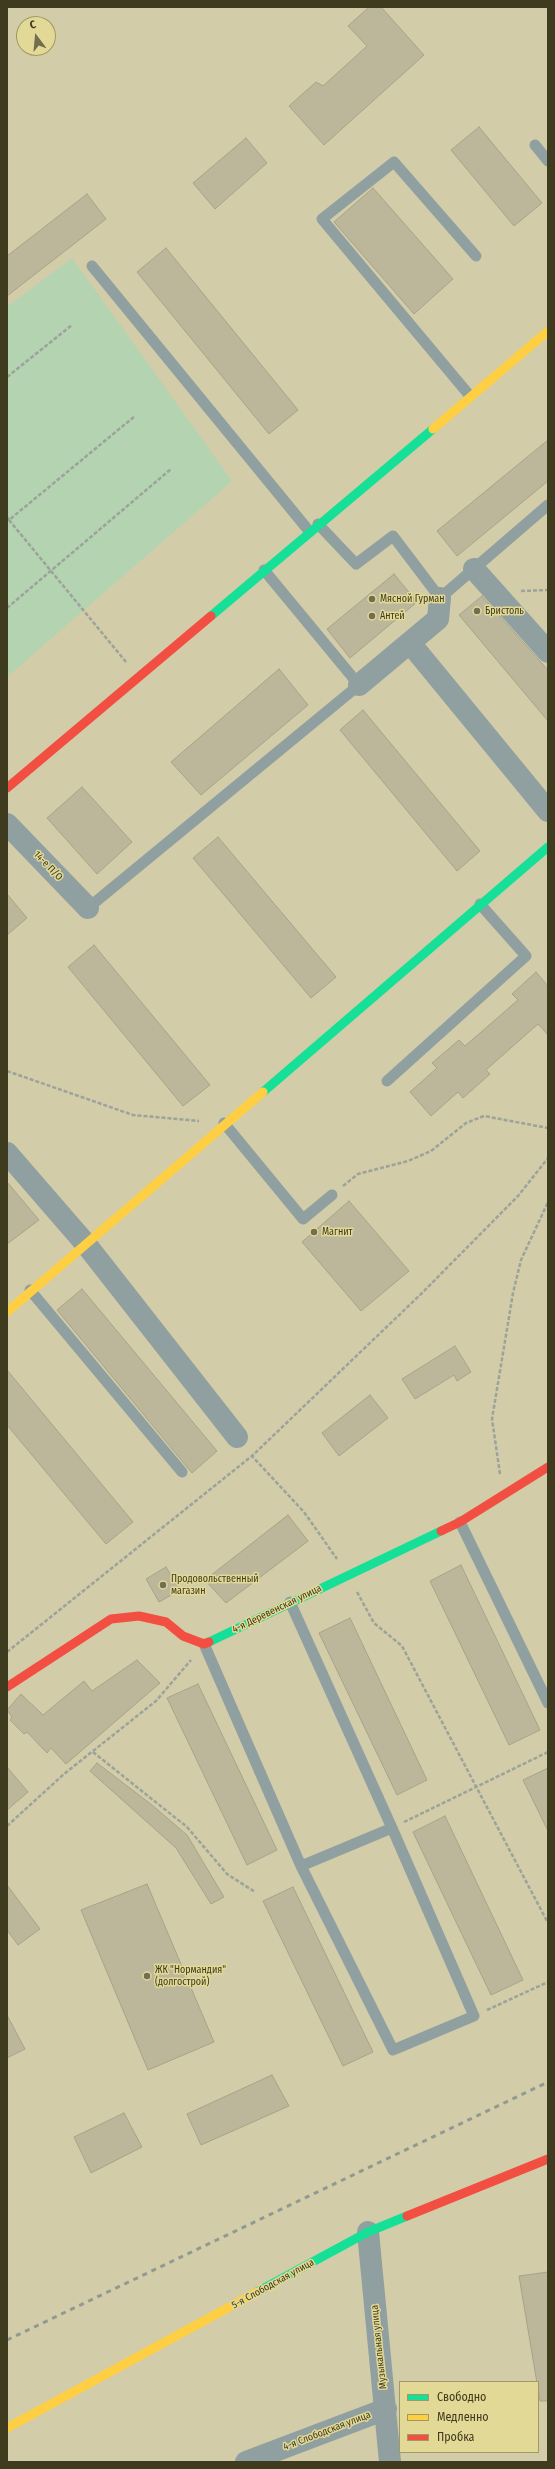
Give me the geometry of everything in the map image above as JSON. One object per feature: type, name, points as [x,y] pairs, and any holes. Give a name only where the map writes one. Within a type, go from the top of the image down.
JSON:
[{"type":"street","points":[[7,788],[309,531],[548,331]]},
{"type":"street","points":[[474,569],[548,652]]},
{"type":"street","points":[[359,685],[438,619],[440,598]]},
{"type":"street","points":[[410,643],[548,811]]},
{"type":"street","name":"14-е П/О","points":[[7,824],[88,908]]},
{"type":"street","points":[[7,1312],[30,1290],[224,1123],[548,847]]},
{"type":"street","points":[[7,1153],[85,1243],[238,1437]]},
{"type":"street","name":"4-я Деревенская улица","points":[[204,1644],[460,1522],[500,1496],[547,1470]]},
{"type":"street","points":[[7,1687],[111,1619],[139,1616],[166,1622],[183,1636],[204,1644]]},
{"type":"street","name":"5-я Слободская улица","points":[[7,2428],[368,2232],[548,2159]]},
{"type":"street","name":"Музыкальная улица","points":[[368,2232],[390,2462]]},
{"type":"street","name":"4-я Слободская улица","points":[[246,2462],[386,2408]]},
{"type":"lane","points":[[535,145],[548,160]]},
{"type":"lane","points":[[470,396],[322,219],[394,162],[476,256]]},
{"type":"lane","points":[[92,266],[309,531]]},
{"type":"lane","points":[[318,524],[356,564],[392,536],[440,598],[548,505]]},
{"type":"lane","points":[[88,908],[359,685],[264,570]]},
{"type":"lane","points":[[387,1081],[526,956],[480,904]]},
{"type":"lane","points":[[224,1123],[303,1219],[332,1195]]},
{"type":"lane","points":[[30,1290],[182,1472]]},
{"type":"lane","points":[[460,1522],[548,1703]]},
{"type":"lane","points":[[204,1644],[301,1866],[392,2050],[474,2016],[392,1828],[290,1602]]},
{"type":"lane","points":[[301,1866],[392,1828]]},
{"type":"path","points":[[7,377],[72,325]]},
{"type":"path","points":[[8,520],[135,416]]},
{"type":"path","points":[[7,608],[170,469]]},
{"type":"path","points":[[7,517],[138,676]]},
{"type":"path","points":[[7,1071],[133,1115],[224,1123]]},
{"type":"path","points":[[332,1195],[358,1174],[408,1160],[431,1151],[466,1123],[484,1116],[548,1128]]},
{"type":"path","points":[[7,1652],[252,1456],[422,1294],[518,1196],[548,1158]]},
{"type":"path","points":[[500,1496],[500,1473],[492,1419],[513,1293],[521,1260],[548,1202]]},
{"type":"path","points":[[238,1437],[252,1456],[304,1512],[347,1575],[374,1623],[402,1646],[548,1923]]},
{"type":"path","points":[[7,1826],[64,1774],[156,1701],[204,1644]]},
{"type":"path","points":[[93,1752],[188,1827],[227,1874],[255,1892]]},
{"type":"path","points":[[392,1828],[548,1752]]},
{"type":"path","points":[[474,2016],[548,1982]]},
{"type":"green space","points":[[72,258],[232,481],[7,677],[7,307]]},
{"type":"building","points":[[369,7],[381,7],[424,55],[324,145],[289,106],[316,82],[323,86],[367,46],[348,26]]},
{"type":"building","points":[[479,127],[542,203],[514,226],[451,150]]},
{"type":"building","points":[[246,138],[267,163],[215,209],[193,183]]},
{"type":"building","points":[[373,188],[453,279],[414,314],[334,222]]},
{"type":"building","points":[[87,194],[106,219],[7,296],[7,256]]},
{"type":"building","points":[[166,248],[298,410],[269,434],[137,272]]},
{"type":"building","points":[[548,440],[548,481],[457,556],[437,531]]},
{"type":"building","name":"Антей","points":[[394,574],[417,602],[350,658],[327,629]]},
{"type":"building","points":[[482,596],[548,670],[548,721],[459,615]]},
{"type":"building","points":[[279,669],[308,705],[201,795],[171,762]]},
{"type":"building","points":[[363,710],[480,851],[457,871],[340,730]]},
{"type":"building","points":[[82,787],[132,842],[97,874],[47,818]]},
{"type":"building","points":[[218,837],[336,977],[311,998],[193,858]]},
{"type":"building","points":[[7,894],[27,918],[7,935]]},
{"type":"building","points":[[94,945],[210,1085],[183,1106],[68,967]]},
{"type":"building","points":[[536,972],[548,986],[548,1035],[538,1024],[486,1070],[490,1074],[463,1098],[458,1092],[431,1116],[410,1092],[437,1068],[432,1063],[459,1040],[465,1046],[518,1000],[512,994]]},
{"type":"building","points":[[7,1182],[39,1220],[7,1244]]},
{"type":"building","points":[[349,1201],[409,1271],[361,1311],[302,1242]]},
{"type":"building","points":[[82,1289],[217,1451],[192,1473],[57,1310]]},
{"type":"building","points":[[455,1346],[471,1372],[457,1381],[454,1375],[415,1399],[402,1379]]},
{"type":"building","points":[[7,1370],[133,1522],[106,1544],[7,1425]]},
{"type":"building","points":[[370,1395],[388,1418],[339,1456],[322,1433]]},
{"type":"building","points":[[288,1515],[308,1541],[226,1603],[205,1580]]},
{"type":"building","points":[[461,1565],[540,1730],[509,1745],[430,1581]]},
{"type":"building","name":"Продовольственный магазин","points":[[166,1567],[180,1590],[159,1602],[146,1579]]},
{"type":"building","points":[[350,1618],[427,1780],[397,1795],[319,1633]]},
{"type":"building","points":[[137,1660],[160,1683],[66,1764],[51,1748],[47,1753],[27,1732],[24,1734],[10,1720],[12,1717],[7,1710],[21,1694],[43,1715],[84,1681],[92,1691]]},
{"type":"building","points":[[198,1684],[277,1850],[247,1865],[167,1698]]},
{"type":"building","points":[[97,1763],[152,1805],[187,1835],[224,1897],[211,1904],[176,1848],[90,1771]]},
{"type":"building","points":[[7,1767],[28,1792],[7,1810]]},
{"type":"building","points":[[548,1768],[548,1831],[523,1780]]},
{"type":"building","points":[[445,1816],[523,1980],[491,1995],[413,1832]]},
{"type":"building","name":"ЖК \"Нормандия\" (долгострой)","points":[[147,1884],[214,2042],[148,2070],[81,1910]]},
{"type":"building","points":[[7,1885],[40,1929],[18,1945],[7,1930]]},
{"type":"building","points":[[293,1887],[373,2052],[343,2066],[263,1901]]},
{"type":"building","points":[[7,2015],[25,2049],[7,2058]]},
{"type":"building","points":[[272,2075],[289,2106],[201,2145],[187,2114]]},
{"type":"building","points":[[124,2113],[142,2147],[91,2173],[74,2137]]},
{"type":"building","points":[[548,2272],[548,2401],[540,2401],[539,2381],[537,2381],[519,2276]]},
{"type":"railway","points":[[7,2340],[548,2082]]},
{"type":"traffic: fast","points":[[211,616],[433,429]]},
{"type":"traffic: fast","points":[[263,1092],[548,847]]},
{"type":"traffic: fast","points":[[209,1642],[441,1531]]},
{"type":"traffic: fast","points":[[257,2292],[368,2232],[407,2216]]},
{"type":"traffic: slow","points":[[433,429],[548,331]]},
{"type":"traffic: slow","points":[[7,1312],[263,1092]]},
{"type":"traffic: slow","points":[[7,2428],[257,2292]]},
{"type":"traffic: jam","points":[[7,788],[211,616]]},
{"type":"traffic: jam","points":[[441,1531],[460,1522],[548,1467]]},
{"type":"traffic: jam","points":[[7,1687],[111,1619],[139,1616],[166,1622],[183,1636],[204,1644],[209,1642]]},
{"type":"traffic: jam","points":[[407,2216],[548,2159]]},
{"type":"place","name":"Мясной Гурман","points":[[372,599]]},
{"type":"place","name":"Бристоль","points":[[477,611]]},
{"type":"place","name":"Антей","points":[[372,616]]},
{"type":"place","name":"Магнит","points":[[314,1232]]},
{"type":"place","name":"Продовольственный магазин","points":[[163,1585]]},
{"type":"place","name":"ЖК \"Нормандия\" (долгострой)","points":[[147,1976]]}]
